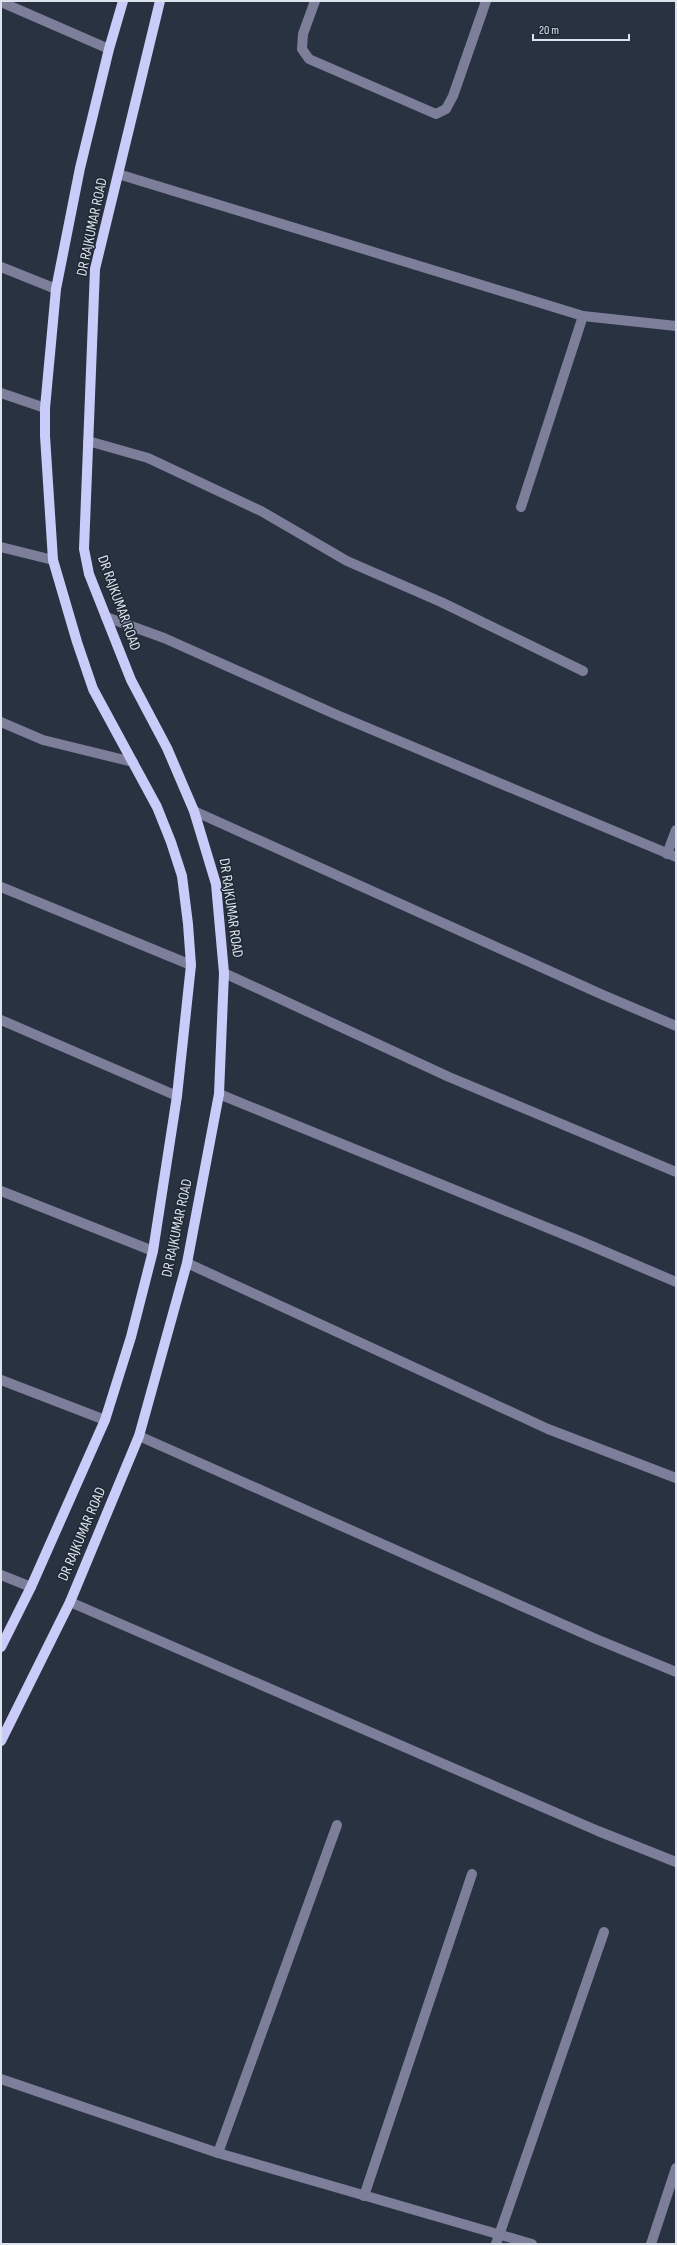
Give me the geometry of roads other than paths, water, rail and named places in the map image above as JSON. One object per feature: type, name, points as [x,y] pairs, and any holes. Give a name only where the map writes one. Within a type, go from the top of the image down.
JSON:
[{"type":"main road","name":"DR RAJKUMAR ROAD","points":[[1,1647],[31,1587],[105,1420],[131,1337],[153,1251],[177,1096],[191,965],[182,876],[157,807],[93,689],[77,642],[53,560],[45,436],[45,408],[56,289],[80,168],[108,49],[123,1]]},
{"type":"main road","name":"DR RAJKUMAR ROAD","points":[[1,1741],[70,1602],[139,1436],[187,1263],[219,1094],[224,973],[221,922],[216,884],[194,811],[167,748],[131,680],[89,574],[84,549],[95,269],[160,1]]},
{"type":"street","points":[[315,1],[302,41],[302,49],[309,59],[436,114],[446,109],[453,96],[486,1]]},
{"type":"street","points":[[1,2],[108,49]]},
{"type":"street","points":[[118,174],[583,316],[676,326]]},
{"type":"street","points":[[1,267],[56,289]]},
{"type":"street","points":[[521,507],[583,316]]},
{"type":"street","points":[[1,393],[45,408]]},
{"type":"street","points":[[88,441],[155,461],[261,511],[347,561],[441,602],[583,671]]},
{"type":"street","points":[[1,547],[53,560]]},
{"type":"street","points":[[106,616],[164,638],[337,715],[671,855],[676,830]]},
{"type":"street","points":[[1,722],[43,740],[133,762]]},
{"type":"street","points":[[194,811],[603,995],[676,1026]]},
{"type":"street","points":[[1,887],[191,965]]},
{"type":"street","points":[[224,973],[449,1077],[676,1172]]},
{"type":"street","points":[[1,1020],[177,1096]]},
{"type":"street","points":[[219,1094],[580,1240],[676,1282]]},
{"type":"street","points":[[1,1190],[153,1251]]},
{"type":"street","points":[[187,1263],[548,1429],[676,1478]]},
{"type":"street","points":[[1,1380],[105,1420]]},
{"type":"street","points":[[139,1436],[596,1639],[676,1672]]},
{"type":"street","points":[[1,1575],[31,1587]]},
{"type":"street","points":[[70,1602],[598,1832],[676,1862]]},
{"type":"street","points":[[218,2153],[337,1825]]},
{"type":"street","points":[[364,2196],[472,1874]]},
{"type":"street","points":[[497,2240],[604,1932]]},
{"type":"street","points":[[1,2079],[218,2153],[364,2196],[497,2240],[532,2244]]},
{"type":"street","points":[[651,2244],[676,2168]]}]
